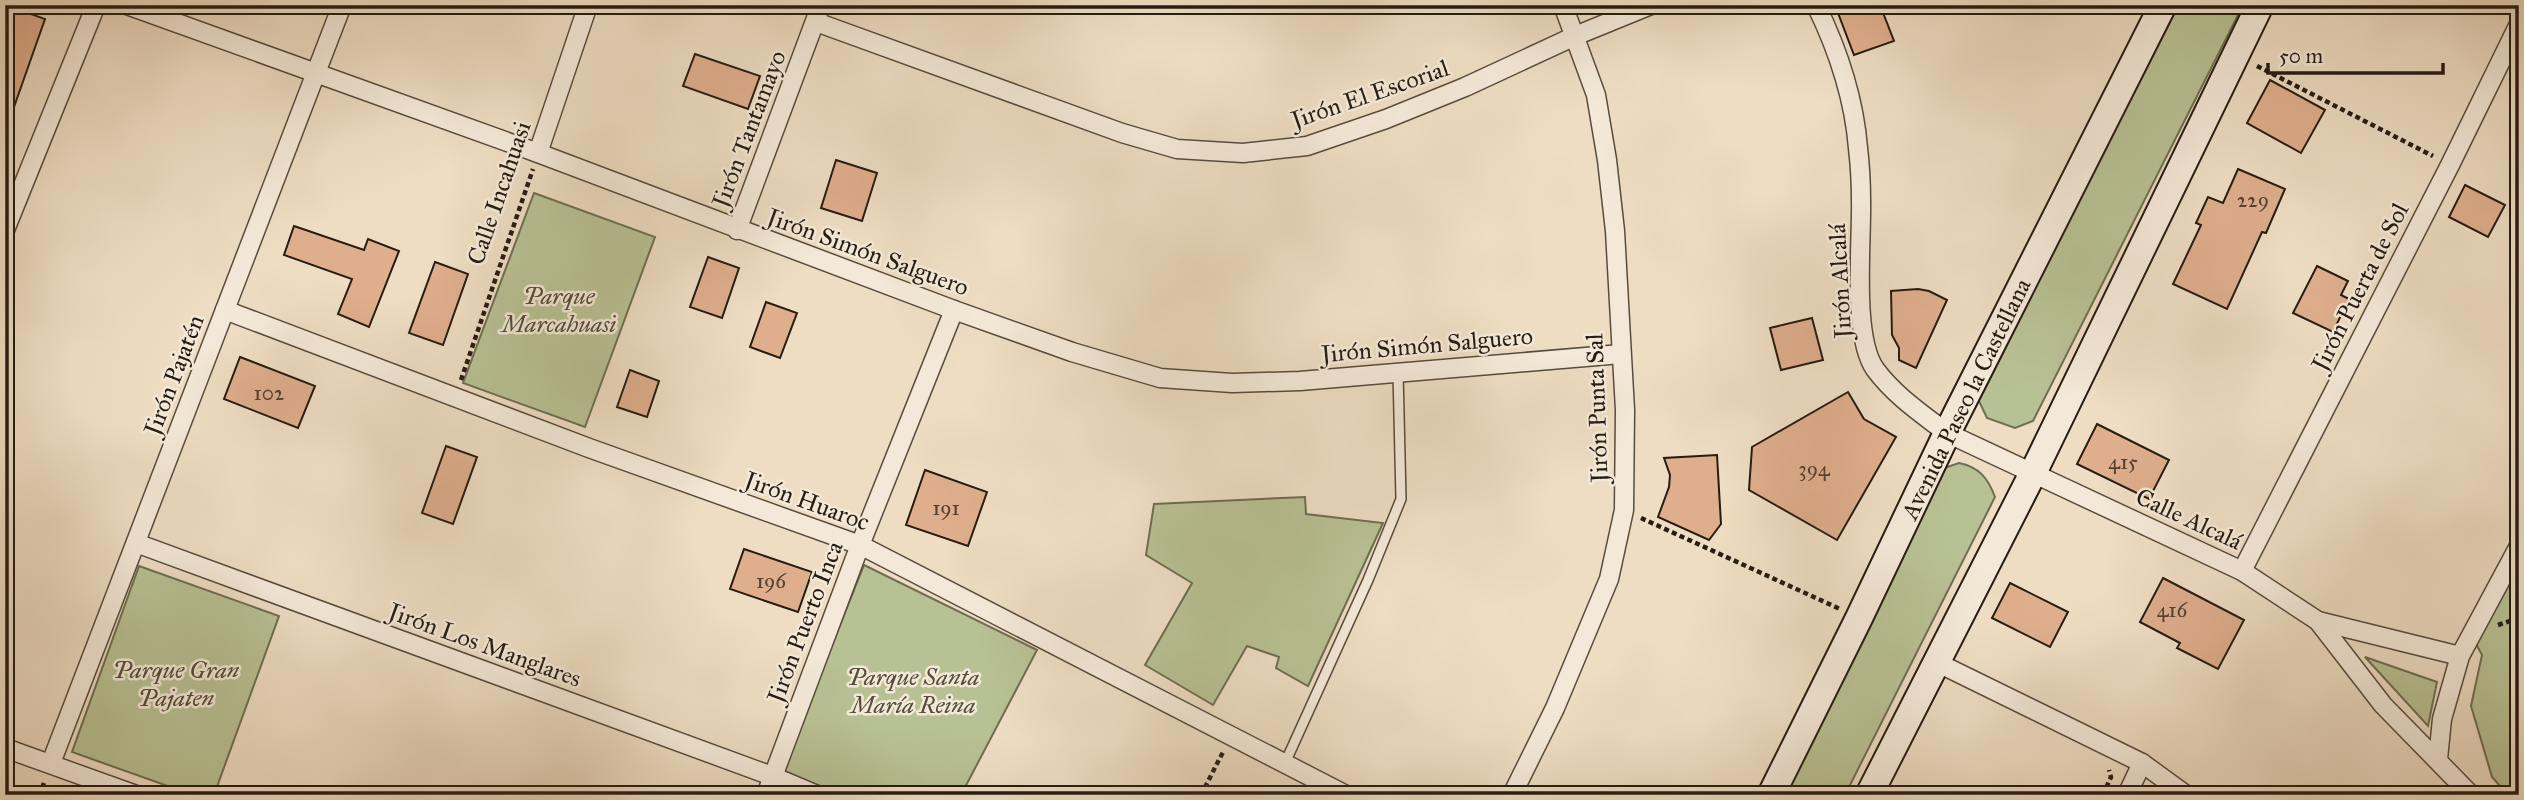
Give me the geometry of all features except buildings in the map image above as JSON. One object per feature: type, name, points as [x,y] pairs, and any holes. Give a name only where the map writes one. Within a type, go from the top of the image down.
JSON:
[{"type":"main road","name":"Avenida Paseo la Castellana","points":[[1771,795],[1947,433],[2163,5]]},
{"type":"main road","points":[[1869,795],[2033,473],[2260,5]]},
{"type":"street","points":[[5,230],[96,5]]},
{"type":"street","name":"Jirón Simón Salguero","points":[[128,5],[538,153],[954,310],[1072,352],[1160,378],[1231,383],[1300,381],[1621,354]]},
{"type":"street","name":"Jirón Pajatén","points":[[51,763],[342,5]]},
{"type":"street","name":"Calle Incahuasi","points":[[538,153],[587,5]]},
{"type":"street","name":"Jirón Punta Sal","points":[[1513,795],[1555,708],[1609,579],[1624,510],[1625,410],[1615,231],[1607,160],[1596,95],[1563,5]]},
{"type":"street","name":"Jirón El Escorial","points":[[818,14],[1122,133],[1177,149],[1243,153],[1307,146],[1386,119],[1651,5]]},
{"type":"street","name":"Jirón Alcalá","points":[[1816,5],[1835,44],[1858,145],[1864,337],[1874,368],[1905,401],[1947,433],[2033,473]]},
{"type":"street","name":"Jirón Tantamayo","points":[[737,230],[818,14]]},
{"type":"street","name":"Jirón Puerta de Sol","points":[[2242,571],[2450,165],[2519,23]]},
{"type":"street","name":"Jirón Huaroc","points":[[225,310],[589,448],[860,545],[1346,795]]},
{"type":"street","name":"Jirón Puerto Inca","points":[[766,795],[860,545],[954,310]]},
{"type":"street","name":"Calle Alcalá","points":[[2033,473],[2242,571],[2318,621],[2383,705],[2471,795]]},
{"type":"street","name":"Jirón Los Manglares","points":[[136,543],[772,776],[817,795]]},
{"type":"street","points":[[2438,759],[2442,719],[2459,656],[2519,546]]},
{"type":"street","name":"Calle Alcalá","points":[[2318,621],[2459,656]]},
{"type":"street","points":[[1936,662],[2142,763],[2186,795]]},
{"type":"street","points":[[5,748],[136,795]]},
{"type":"street","points":[[2127,795],[2142,763]]},
{"type":"lane","points":[[1285,763],[1368,580],[1401,499],[1398,372]]},
{"type":"path","points":[[2235,54],[2450,165]]},
{"type":"path","name":"Calle Incahuasi","points":[[455,397],[538,153]]},
{"type":"path","points":[[1624,510],[1859,618]]},
{"type":"path","points":[[1201,795],[1231,736]]},
{"type":"green space","points":[[2176,5],[2243,5],[2033,421],[2015,428],[1987,418],[1978,399]]},
{"type":"green space","name":"Parque Marcahuasi","points":[[534,193],[655,237],[585,427],[463,383]]},
{"type":"green space","points":[[1959,463],[1982,474],[1995,497],[1845,795],[1782,795],[1944,468]]},
{"type":"green space","points":[[1305,497],[1306,514],[1383,523],[1308,686],[1276,668],[1279,657],[1247,646],[1213,705],[1145,665],[1192,583],[1146,555],[1154,504]]},
{"type":"green space","points":[[2519,551],[2519,795],[2508,795],[2492,777],[2471,706],[2482,655],[2471,635]]},
{"type":"green space","name":"Parque Santa María Reina","points":[[864,565],[1037,650],[961,795],[838,795],[782,771]]},
{"type":"green space","name":"Parque Gran Pajaten","points":[[139,566],[279,616],[214,795],[193,795],[72,752]]},
{"type":"green space","points":[[2365,657],[2437,682],[2428,726]]}]
